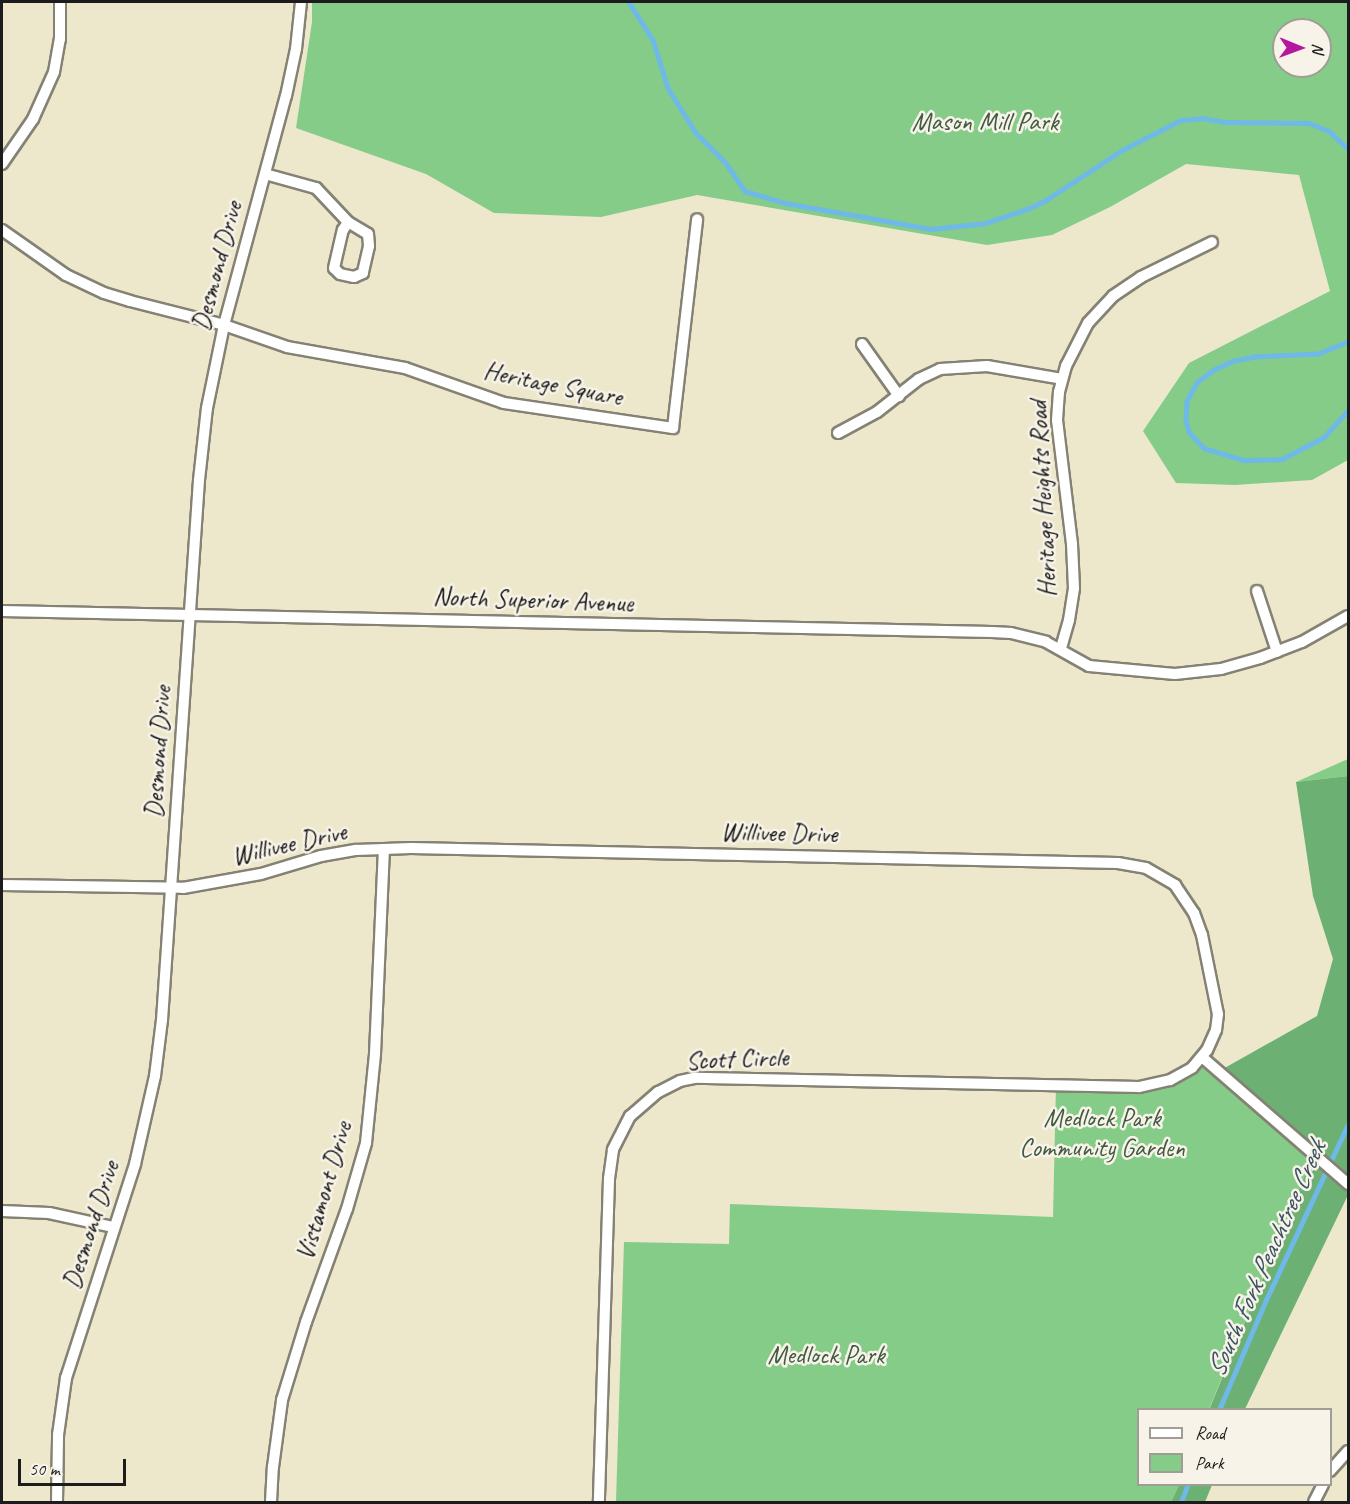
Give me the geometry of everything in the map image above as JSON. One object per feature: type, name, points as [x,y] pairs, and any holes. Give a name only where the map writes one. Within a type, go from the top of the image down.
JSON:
[{"type":"street","points":[[2,164],[33,119],[54,72],[60,39],[60,2]]},
{"type":"street","name":"Desmond Drive","points":[[57,1503],[58,1435],[66,1378],[144,1131],[155,1076],[162,1020],[189,615],[206,416],[224,325],[296,49],[301,2]]},
{"type":"street","points":[[265,174],[316,188],[348,222],[368,234],[369,246],[363,273],[354,277],[340,274],[334,268],[343,230],[348,222]]},
{"type":"street","name":"Heritage Square","points":[[224,325],[287,347],[405,369],[504,403],[673,429],[697,219]]},
{"type":"street","points":[[2,230],[66,275],[104,293],[224,325]]},
{"type":"street","name":"Heritage Heights Road","points":[[1061,648],[1071,613],[1074,570],[1058,436],[1058,406],[1062,379],[1080,336],[1113,296],[1141,277],[1212,242]]},
{"type":"street","points":[[862,344],[899,396]]},
{"type":"street","points":[[837,433],[877,412],[930,373],[954,366],[1003,367],[1062,379]]},
{"type":"street","points":[[1257,591],[1277,652]]},
{"type":"street","name":"North Superior Avenue","points":[[2,611],[992,632],[1030,637],[1061,648],[1069,657],[1089,666],[1175,674],[1221,669],[1277,652],[1348,616]]},
{"type":"street","name":"Willivee Drive","points":[[2,885],[171,889],[206,886],[321,856],[384,849],[1118,863],[1146,868],[1175,885],[1194,913],[1202,935],[1218,1014],[1212,1040],[1202,1057]]},
{"type":"street","name":"Vistamont Drive","points":[[271,1503],[282,1400],[306,1322],[347,1209],[366,1143],[375,1054],[384,849]]},
{"type":"street","points":[[1202,1057],[1260,1110],[1348,1184]]},
{"type":"street","name":"Scott Circle","points":[[599,1503],[610,1164],[624,1125],[658,1092],[680,1081],[694,1078],[1138,1087],[1170,1080],[1192,1068],[1202,1057]]},
{"type":"street","points":[[2,1211],[49,1213],[113,1227]]},
{"type":"street","points":[[1332,1470],[1348,1451]]},
{"type":"street","points":[[1314,1503],[1322,1486]]},
{"type":"green space","name":"Mason Mill Park","points":[[312,2],[1348,2],[1348,460],[1312,480],[1235,485],[1176,483],[1143,431],[1189,363],[1330,291],[1299,175],[1186,164],[1110,207],[1052,235],[987,245],[697,195],[601,217],[494,213],[426,174],[296,128],[312,22]]},
{"type":"green space","points":[[1348,759],[1348,776],[1296,782]]},
{"type":"green space","points":[[1348,776],[1348,1184],[1221,1070],[1317,1016],[1333,959],[1313,896],[1296,782]]},
{"type":"green space","name":"Medlock Park","points":[[1202,1057],[1311,1160],[1209,1408],[1137,1408],[1137,1486],[1179,1486],[1171,1502],[616,1502],[624,1242],[729,1244],[730,1204],[1053,1217],[1056,1086],[1153,1085]]},
{"type":"green space","points":[[1311,1160],[1348,1189],[1348,1195],[1245,1408],[1210,1408]]},
{"type":"green space","points":[[1178,1486],[1212,1486],[1205,1502],[1171,1502]]},
{"type":"waterway","name":"South Fork Peachtree Creek","points":[[629,2],[653,40],[668,88],[696,133],[726,163],[745,191],[785,203],[931,229],[986,223],[1046,200],[1124,149],[1181,120],[1202,118],[1224,122],[1309,123],[1329,131],[1348,149]]},
{"type":"waterway","name":"South Fork Peachtree Creek","points":[[1348,342],[1319,354],[1255,357],[1234,361],[1214,370],[1197,383],[1187,401],[1186,419],[1189,432],[1204,448],[1243,460],[1282,459],[1324,437],[1348,410]]},
{"type":"waterway","name":"South Fork Peachtree Creek","points":[[1220,1408],[1266,1300],[1348,1124]]},
{"type":"waterway","name":"South Fork Peachtree Creek","points":[[1181,1502],[1187,1486]]},
{"type":"park label","name":"Medlock Park Community Garden","points":[[1102,1133]]}]
